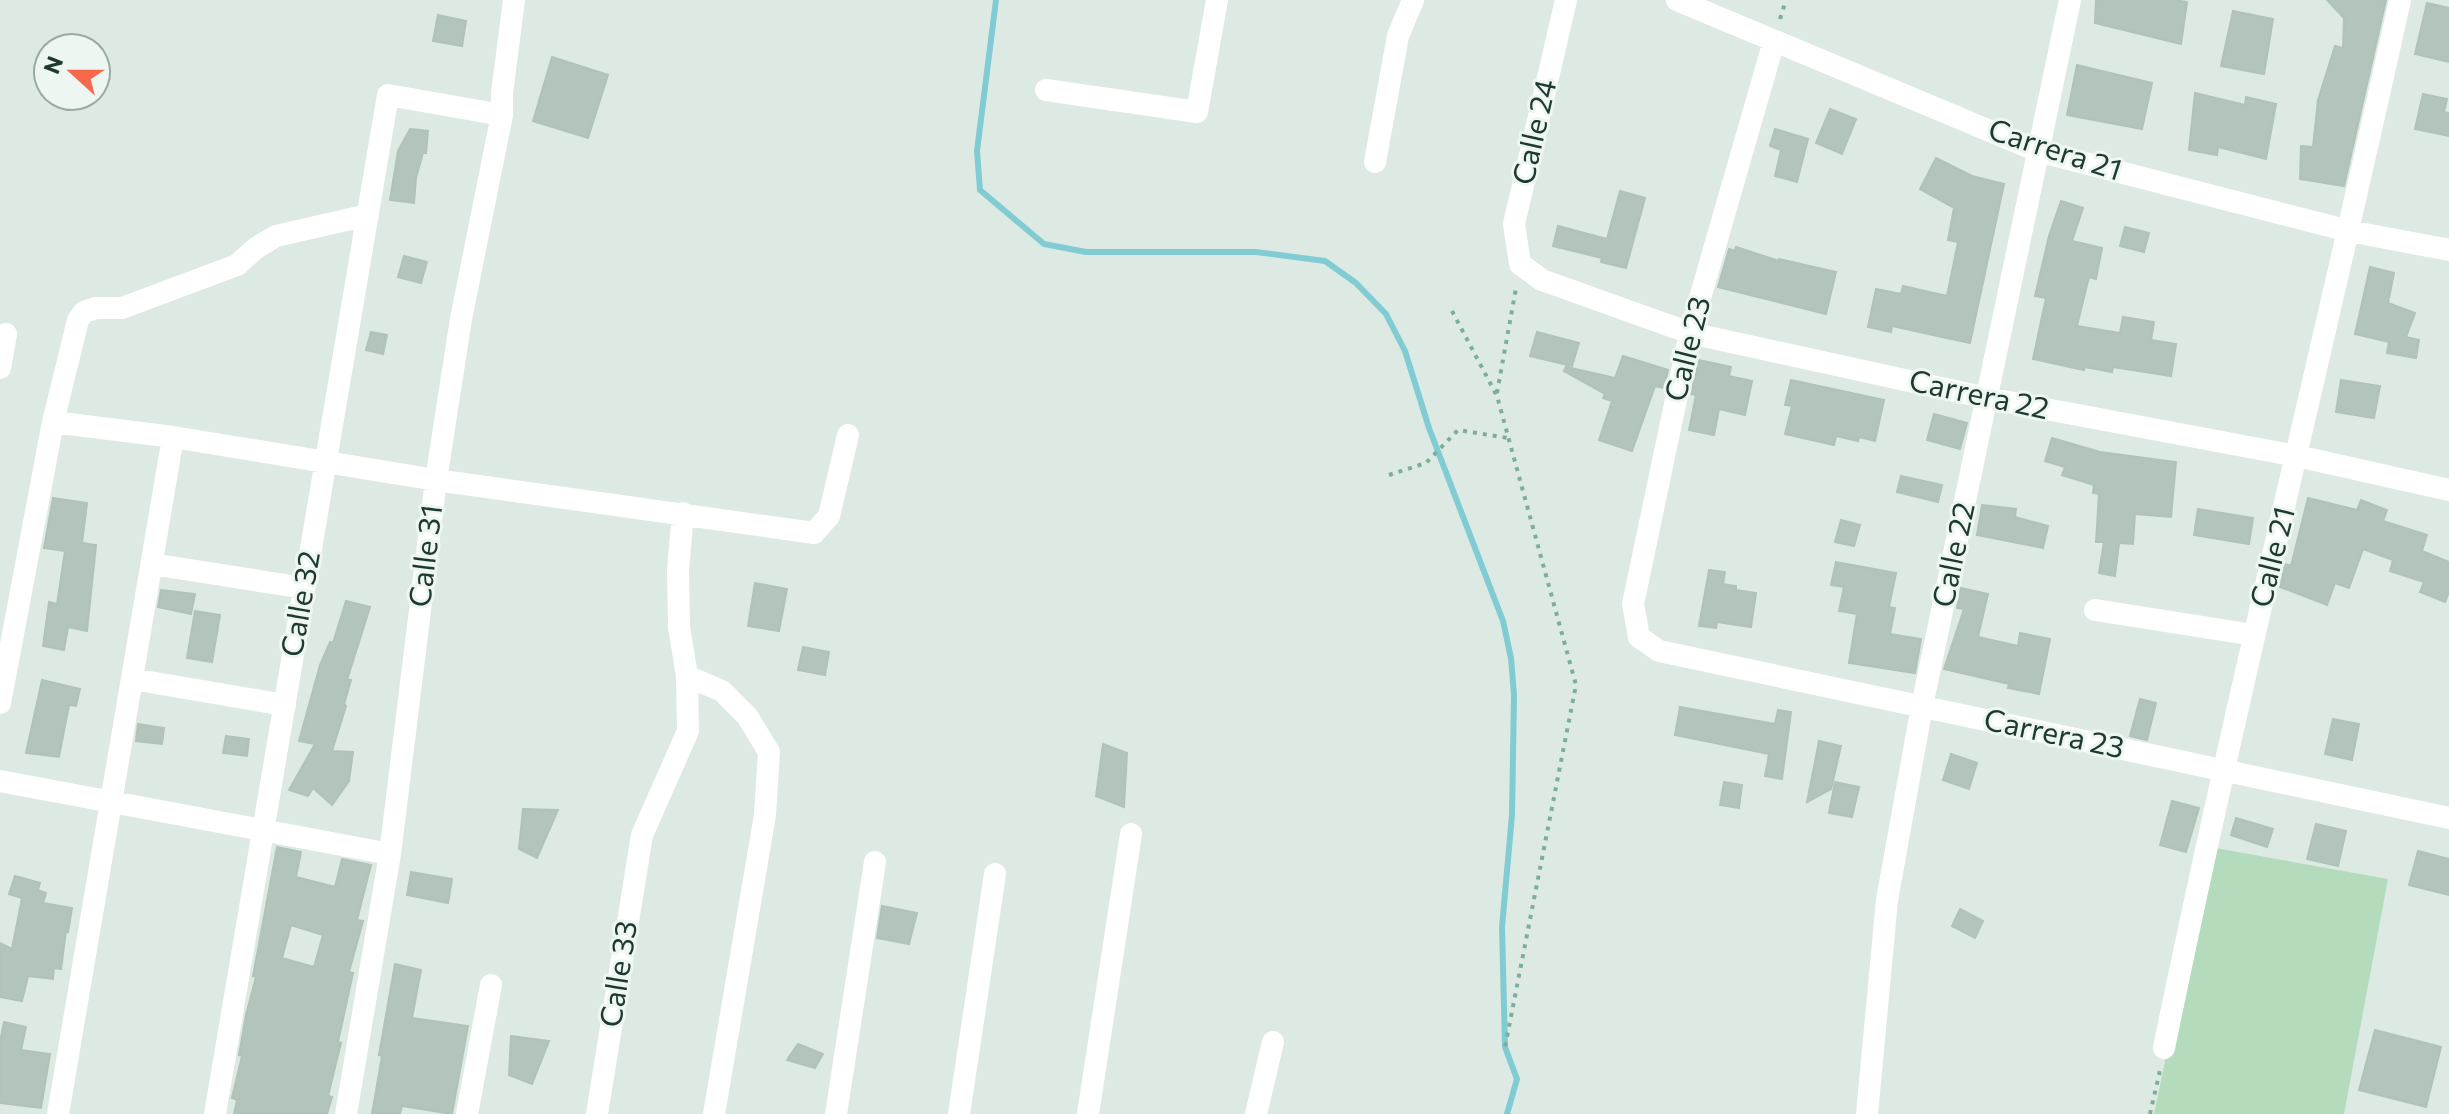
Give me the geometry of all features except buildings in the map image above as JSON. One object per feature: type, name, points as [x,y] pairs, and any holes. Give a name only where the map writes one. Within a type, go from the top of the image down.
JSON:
[{"type":"street","name":"Calle 31","points":[[346,1114],[390,854],[436,480],[461,319],[502,115],[514,0]]},
{"type":"street","points":[[1046,90],[1197,112],[1217,0]]},
{"type":"street","points":[[1375,162],[1398,36],[1413,0]]},
{"type":"street","name":"Calle 24","points":[[1520,264],[1514,224],[1566,0]]},
{"type":"street","name":"Carrera 21","points":[[1677,0],[2038,151],[2349,231],[2449,250]]},
{"type":"street","name":"Calle 22","points":[[1867,1114],[1887,900],[1922,706],[2070,0]]},
{"type":"street","name":"Calle 21","points":[[2164,1048],[2223,770],[2400,0]]},
{"type":"street","name":"Calle 23","points":[[1659,651],[1639,637],[1633,604],[1690,333],[1774,41]]},
{"type":"street","name":"Calle 32","points":[[215,1114],[388,95],[502,115]]},
{"type":"street","points":[[0,703],[53,422],[78,320],[84,312],[96,308],[122,308],[237,265],[276,236],[368,215]]},
{"type":"street","name":"Carrera 22","points":[[1520,264],[1542,280],[1690,333],[1987,398],[2297,456],[2449,490]]},
{"type":"street","points":[[0,368],[6,334]]},
{"type":"street","points":[[53,422],[173,437],[436,480],[814,533],[829,516],[848,435]]},
{"type":"street","points":[[58,1114],[173,437]]},
{"type":"street","name":"Calle 33","points":[[597,1114],[642,835],[688,731],[687,676],[679,627],[678,570],[683,513]]},
{"type":"street","points":[[152,564],[304,588]]},
{"type":"street","points":[[2095,610],[2254,635]]},
{"type":"street","name":"Carrera 23","points":[[1659,651],[2449,818]]},
{"type":"street","points":[[687,676],[722,691],[747,716],[769,752],[765,815],[714,1114]]},
{"type":"street","points":[[132,679],[285,705]]},
{"type":"street","points":[[0,781],[390,854]]},
{"type":"street","points":[[1088,1114],[1131,834]]},
{"type":"street","points":[[836,1114],[875,862]]},
{"type":"street","points":[[959,1114],[995,874]]},
{"type":"street","points":[[467,1114],[491,985]]},
{"type":"street","points":[[1256,1114],[1273,1042]]},
{"type":"path","points":[[1497,396],[1520,264]]},
{"type":"path","points":[[1452,311],[1497,396],[1576,685],[1505,1047]]},
{"type":"path","points":[[1389,475],[1426,463],[1458,430],[1508,438]]},
{"type":"path","points":[[2150,1114],[2164,1048]]},
{"type":"green space","points":[[2210,847],[2388,879],[2344,1114],[2154,1114]]},
{"type":"waterway","points":[[996,0],[977,151],[980,190],[1044,244],[1086,252],[1256,252],[1325,261],[1356,283],[1386,314],[1405,351],[1429,428],[1503,621],[1511,658],[1514,695],[1512,815],[1502,927],[1505,1047],[1517,1079],[1507,1114]]}]
